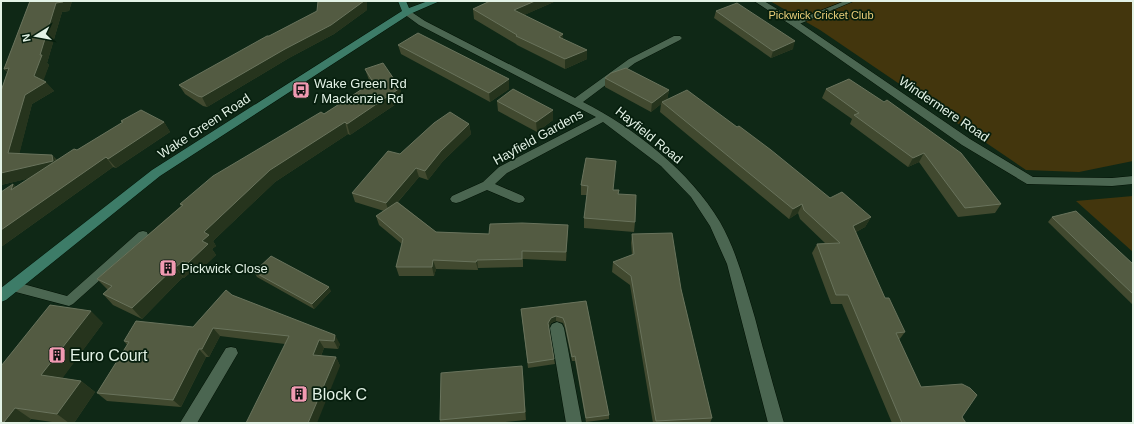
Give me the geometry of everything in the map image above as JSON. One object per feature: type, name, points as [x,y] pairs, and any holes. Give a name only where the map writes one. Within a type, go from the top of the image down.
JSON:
[{"type":"main road","points":[[402,1],[407,12]]},
{"type":"main road","name":"Wake Green Road","points":[[1,296],[156,173],[407,12],[436,1]]},
{"type":"street","name":"Windermere Road","points":[[758,1],[794,23],[966,142],[1031,182],[1112,182],[1133,180]]},
{"type":"street","name":"Hayfield Road","points":[[407,12],[422,23],[604,117],[665,163],[695,194],[715,224],[733,264],[776,423]]},
{"type":"street","points":[[576,102],[632,61],[677,38]]},
{"type":"street","name":"Hayfield Gardens","points":[[456,199],[487,185],[503,170],[604,117]]},
{"type":"street","name":"Hayfield Gardens","points":[[487,185],[519,199]]},
{"type":"street","points":[[557,328],[574,423]]},
{"type":"street","points":[[188,423],[231,353]]},
{"type":"lane","points":[[794,23],[851,1]]},
{"type":"lane","points":[[12,286],[69,301],[143,235]]},
{"type":"green space","name":"Pickwick Cricket Club","points":[[770,1],[1133,1],[1133,161],[1079,172],[1026,170],[820,30]]},
{"type":"green space","points":[[1133,196],[1133,252],[1076,201]]},
{"type":"building","points":[[30,1],[64,1],[56,3],[40,55],[42,55],[34,76],[46,82],[25,95],[8,153],[52,155],[53,161],[1,173],[1,91],[9,68],[4,69]]},
{"type":"building","points":[[318,1],[364,1],[331,25],[285,49],[202,97],[179,85],[267,36],[317,11]]},
{"type":"building","points":[[490,1],[535,1],[514,10],[563,34],[559,37],[587,50],[565,59],[516,36],[517,35],[473,9]]},
{"type":"building","points":[[737,3],[795,41],[773,51],[716,11]]},
{"type":"building","points":[[418,33],[509,79],[489,93],[398,45]]},
{"type":"building","points":[[383,63],[400,88],[347,124],[345,122],[270,170],[204,232],[209,235],[202,241],[208,244],[188,263],[183,261],[175,267],[132,308],[103,294],[112,286],[97,279],[183,205],[180,204],[213,176],[321,112],[324,114],[373,82],[365,69]]},
{"type":"building","points":[[626,68],[669,90],[652,103],[605,78],[611,73]]},
{"type":"building","points":[[849,79],[884,102],[887,100],[961,153],[1001,204],[965,208],[924,153],[913,158],[854,115],[859,113],[826,89]]},
{"type":"building","points":[[513,89],[553,110],[536,122],[497,101]]},
{"type":"building","points":[[687,90],[771,150],[830,198],[842,192],[871,217],[853,226],[885,298],[889,298],[905,332],[896,333],[921,387],[962,384],[970,388],[977,395],[962,417],[966,423],[902,423],[848,295],[836,295],[817,244],[840,243],[804,210],[802,204],[793,209],[662,102]]},
{"type":"building","points":[[141,110],[164,122],[108,159],[106,157],[1,230],[1,192],[13,184],[11,190],[74,149],[77,150],[123,122],[121,121]]},
{"type":"building","points":[[450,112],[469,124],[441,151],[425,171],[416,168],[386,203],[352,193],[388,151],[400,154],[434,123]]},
{"type":"building","points":[[586,158],[616,161],[613,190],[619,190],[618,194],[636,195],[635,222],[584,218],[588,186],[581,185]]},
{"type":"building","points":[[397,202],[436,232],[489,234],[490,224],[522,223],[568,225],[566,252],[522,251],[522,259],[477,260],[476,262],[433,260],[432,267],[396,267],[403,239],[376,216]]},
{"type":"building","points":[[1076,211],[1133,264],[1133,294],[1052,217]]},
{"type":"building","points":[[672,233],[681,289],[712,418],[656,421],[631,276],[613,262],[634,254],[632,234]]},
{"type":"building","points":[[271,256],[329,287],[312,304],[254,272]]},
{"type":"building","points":[[226,290],[232,295],[335,335],[334,341],[319,340],[313,355],[336,357],[308,423],[246,423],[289,336],[213,328],[202,349],[199,349],[173,400],[97,393],[129,342],[124,341],[136,321],[193,327]]},
{"type":"building","points":[[586,301],[609,415],[586,418],[575,356],[572,357],[563,318],[556,316],[551,318],[548,323],[554,359],[528,363],[521,309]]},
{"type":"building","points":[[50,305],[91,311],[41,375],[81,381],[57,414],[15,408],[4,422],[1,422],[1,366]]},
{"type":"building","points":[[522,366],[525,412],[440,420],[441,373]]},
{"type":"place","name":"Wake Green Rd / Mackenzie Rd","points":[[301,90]]},
{"type":"place","name":"Pickwick Close","points":[[168,268]]},
{"type":"place","name":"Euro Court","points":[[57,355]]},
{"type":"place","name":"Block C","points":[[299,394]]}]
